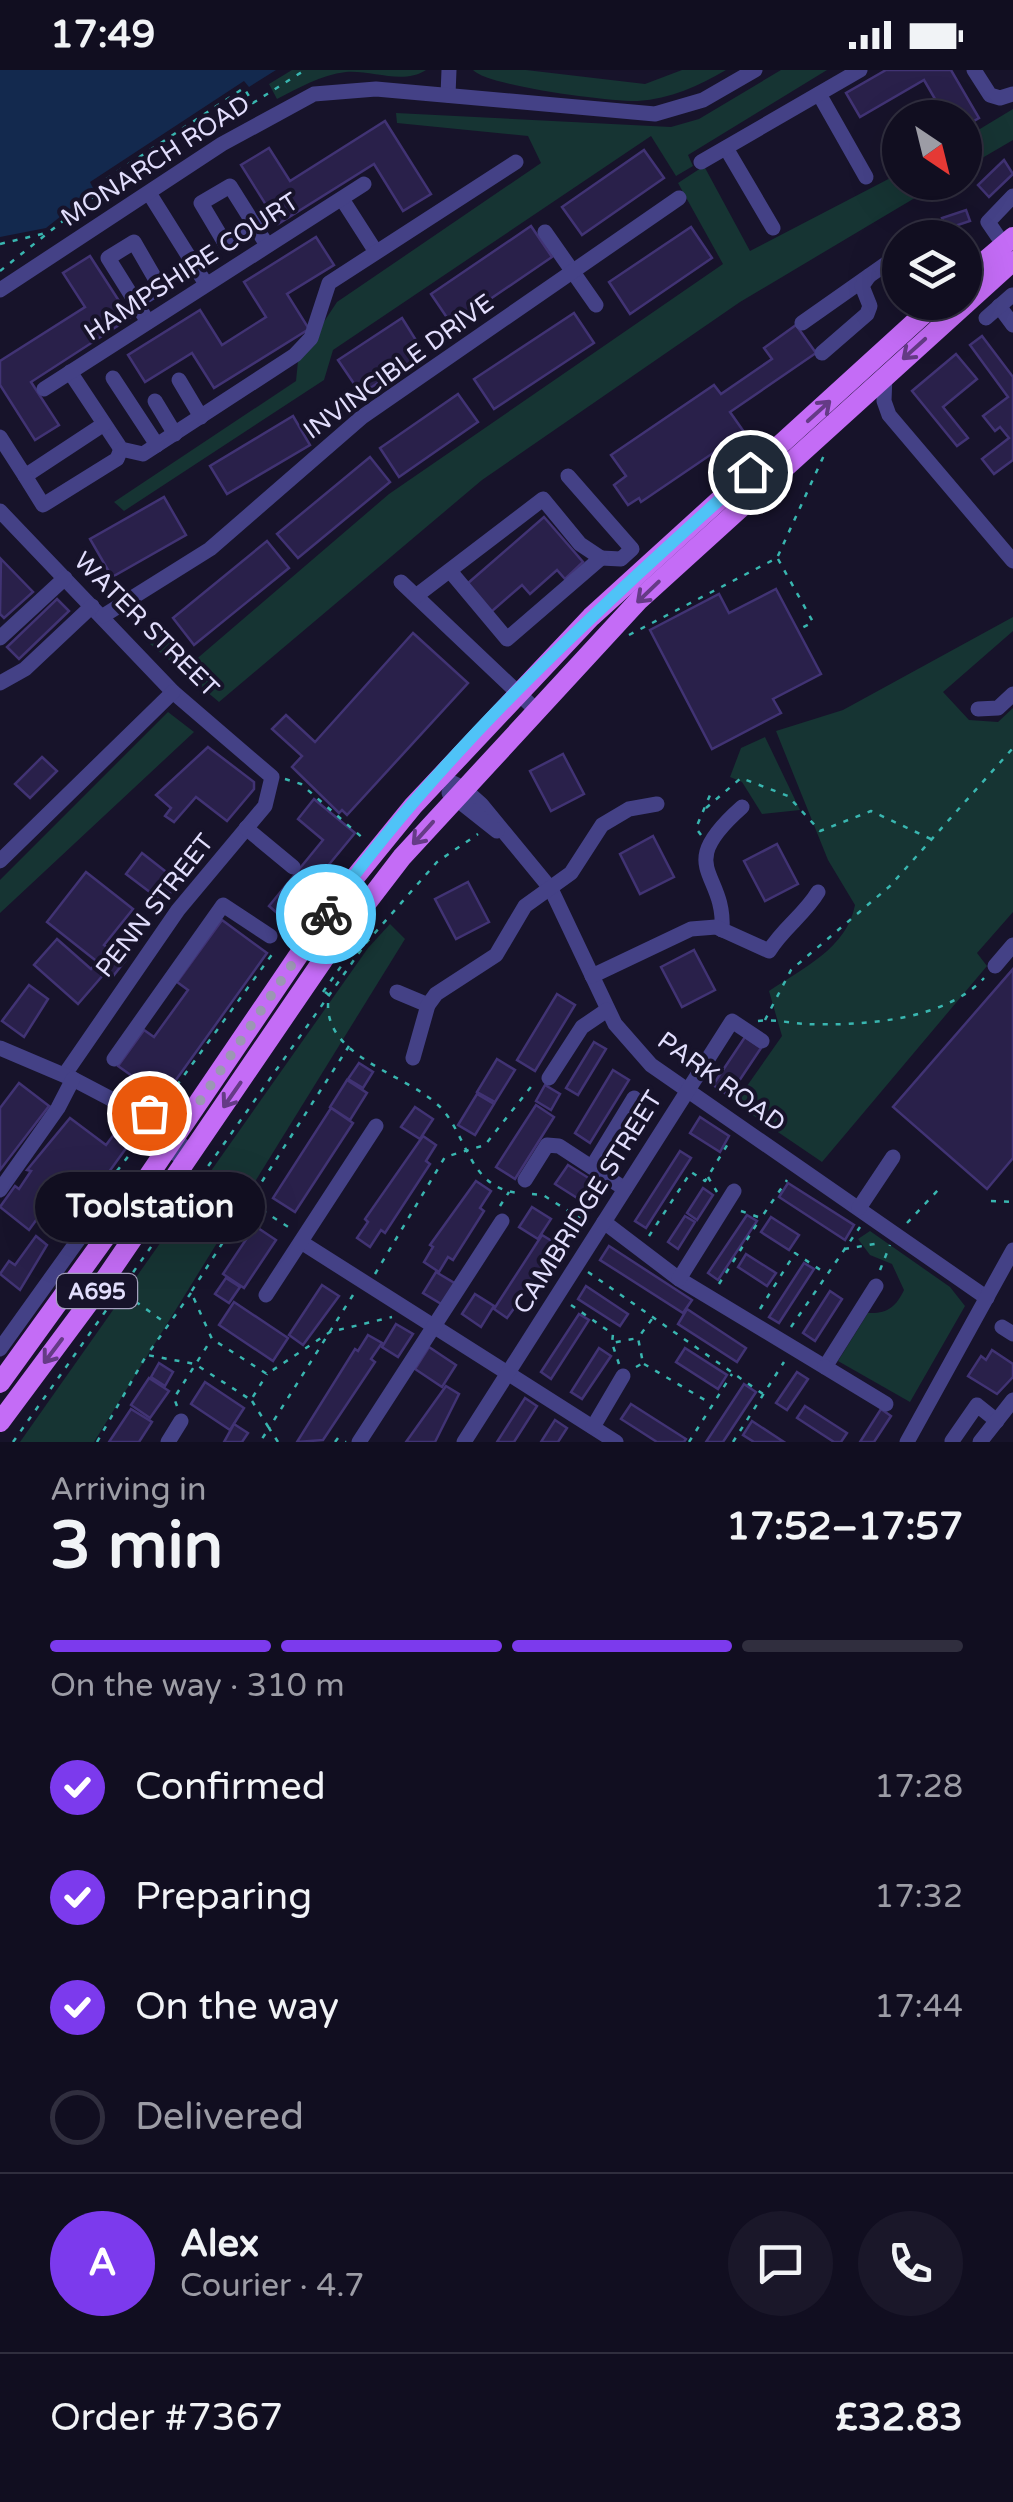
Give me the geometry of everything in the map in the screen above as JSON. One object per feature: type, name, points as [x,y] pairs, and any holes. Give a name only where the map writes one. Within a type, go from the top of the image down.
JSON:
[{"type":"main road","points":[[982,266],[1010,247]]},
{"type":"main road","name":"A695","points":[[0,1422],[364,903],[458,793],[639,600],[885,375],[1010,247]]},
{"type":"main road","name":"A695","points":[[0,1383],[128,1206],[334,903],[439,776],[614,594],[918,320]]},
{"type":"street","points":[[448,95],[450,70]]},
{"type":"street","name":"MONARCH ROAD","points":[[0,290],[284,107],[314,94],[376,89],[656,114],[704,100],[755,70]]},
{"type":"street","points":[[702,162],[860,70]]},
{"type":"street","points":[[974,70],[990,95],[1013,94]]},
{"type":"street","points":[[819,94],[866,177]]},
{"type":"street","points":[[726,148],[773,228]]},
{"type":"street","points":[[70,372],[121,449],[142,454],[295,355],[311,338],[330,283],[516,162]]},
{"type":"street","name":"HAMPSHIRE COURT","points":[[44,389],[364,184]]},
{"type":"street","points":[[149,193],[206,284]]},
{"type":"street","points":[[1010,247],[988,222],[1013,196]]},
{"type":"street","name":"INVINCIBLE DRIVE","points":[[0,683],[25,669],[97,611],[210,549],[362,416],[679,198]]},
{"type":"street","points":[[342,199],[376,252]]},
{"type":"street","points":[[255,226],[267,245]]},
{"type":"street","points":[[545,232],[596,304]]},
{"type":"street","points":[[802,323],[882,267]]},
{"type":"street","points":[[822,353],[867,314],[870,306],[862,286],[869,276]]},
{"type":"street","points":[[986,318],[1012,295]]},
{"type":"street","points":[[135,303],[148,322]]},
{"type":"street","points":[[999,306],[1013,325]]},
{"type":"street","points":[[885,375],[884,401],[890,416],[1013,560]]},
{"type":"street","points":[[113,378],[157,445]]},
{"type":"street","points":[[179,380],[201,417]]},
{"type":"street","points":[[156,402],[175,434]]},
{"type":"street","points":[[849,408],[875,409],[890,416]]},
{"type":"street","points":[[25,476],[104,424]]},
{"type":"street","points":[[0,437],[43,505],[117,458],[121,449]]},
{"type":"street","points":[[416,596],[543,499],[580,544],[601,558],[621,559],[632,549],[568,476]]},
{"type":"street","name":"WATER STREET","points":[[0,510],[173,692],[268,772]]},
{"type":"street","points":[[450,571],[508,639],[601,558]]},
{"type":"street","points":[[0,638],[64,578]]},
{"type":"street","points":[[401,582],[536,708]]},
{"type":"street","points":[[0,860],[173,692]]},
{"type":"street","points":[[978,709],[998,708],[1013,694]]},
{"type":"street","name":"PENN STREET","points":[[0,1190],[58,1108],[69,1077],[123,986],[178,910],[271,796],[268,772]]},
{"type":"street","points":[[439,776],[458,793]]},
{"type":"street","name":"PARK ROAD","points":[[458,793],[504,836],[550,888],[607,1010],[640,1055],[987,1298]]},
{"type":"street","points":[[414,1058],[428,1006],[443,988],[496,955],[526,906],[571,873],[608,820],[629,809],[657,804]]},
{"type":"street","points":[[722,930],[723,913],[704,869],[709,846],[742,807]]},
{"type":"street","points":[[246,828],[293,867]]},
{"type":"street","points":[[761,970],[769,951],[818,892]]},
{"type":"street","points":[[114,1059],[218,909],[227,905],[270,936]]},
{"type":"street","points":[[178,910],[204,929]]},
{"type":"street","points":[[592,976],[691,929],[722,930],[769,951]]},
{"type":"street","points":[[995,966],[1013,944]]},
{"type":"street","points":[[123,986],[152,1004]]},
{"type":"street","points":[[397,992],[428,1006]]},
{"type":"street","points":[[549,1078],[582,1027],[607,1010]]},
{"type":"street","name":"CAMBRIDGE STREET","points":[[464,1442],[732,1021],[738,1025]]},
{"type":"street","points":[[738,1025],[762,1042]]},
{"type":"street","points":[[0,1048],[69,1077],[114,1103],[189,1157]]},
{"type":"street","points":[[592,1167],[634,1098]]},
{"type":"street","points":[[134,1111],[178,1111],[200,1101]]},
{"type":"street","points":[[114,1103],[134,1111],[171,1144]]},
{"type":"street","points":[[266,1296],[376,1126]]},
{"type":"street","points":[[524,1180],[546,1145],[559,1146],[625,1189]]},
{"type":"street","points":[[863,1211],[894,1157]]},
{"type":"street","points":[[679,1280],[734,1192]]},
{"type":"street","points":[[0,1349],[94,1218],[128,1206]]},
{"type":"street","points":[[359,1442],[502,1221]]},
{"type":"street","points":[[601,1226],[679,1280],[886,1404]]},
{"type":"street","points":[[302,1240],[616,1442]]},
{"type":"street","points":[[907,1442],[1013,1250]]},
{"type":"street","points":[[65,1258],[93,1254]]},
{"type":"street","points":[[824,1366],[876,1286]]},
{"type":"street","points":[[24,1314],[30,1342]]},
{"type":"street","points":[[593,1427],[623,1376]]},
{"type":"street","points":[[952,1442],[976,1405],[1007,1413],[980,1442]]},
{"type":"street","points":[[168,1442],[181,1421]]},
{"type":"path","points":[[0,271],[97,194],[100,183],[244,88],[253,103],[305,70]]},
{"type":"path","points":[[0,244],[48,232]]},
{"type":"path","points":[[623,637],[778,558],[818,475],[826,448],[822,432]]},
{"type":"path","points":[[778,558],[813,622],[798,630]]},
{"type":"path","points":[[765,1020],[790,970],[890,886],[1013,748]]},
{"type":"path","points":[[268,772],[301,784],[366,841]]},
{"type":"path","points":[[706,808],[741,778],[788,796],[820,830],[870,811],[934,840]]},
{"type":"path","points":[[709,846],[696,828],[710,796]]},
{"type":"path","points":[[14,1442],[123,1293],[358,954],[437,862],[482,834],[473,829]]},
{"type":"path","points":[[434,854],[437,862]]},
{"type":"path","points":[[352,950],[358,954]]},
{"type":"path","points":[[738,1025],[765,1020],[808,1024],[906,1016],[970,992],[995,966]]},
{"type":"path","points":[[324,991],[329,995]]},
{"type":"path","points":[[329,995],[328,1016],[340,1038],[440,1106],[474,1170],[509,1192],[543,1195],[601,1226]]},
{"type":"path","points":[[260,1442],[445,1157],[484,1145],[535,1082],[549,1078]]},
{"type":"path","points":[[640,1250],[692,1172],[705,1181],[740,1125]]},
{"type":"path","points":[[127,1156],[140,1165]]},
{"type":"path","points":[[710,1298],[797,1165]]},
{"type":"path","points":[[206,1174],[302,1240]]},
{"type":"path","points":[[502,1221],[496,1212],[516,1181],[524,1180]]},
{"type":"path","points":[[896,1234],[939,1189]]},
{"type":"path","points":[[991,1201],[1013,1202]]},
{"type":"path","points":[[725,1206],[761,1218]]},
{"type":"path","points":[[733,1442],[764,1394],[787,1344],[863,1211]]},
{"type":"path","points":[[844,1250],[892,1241],[876,1286]]},
{"type":"path","points":[[751,1323],[795,1253],[827,1274]]},
{"type":"path","points":[[577,1264],[764,1394]]},
{"type":"path","points":[[96,1442],[147,1355],[191,1292]]},
{"type":"path","points":[[123,1293],[168,1325]]},
{"type":"path","points":[[557,1295],[613,1334],[612,1343],[623,1376],[643,1363]]},
{"type":"path","points":[[612,1343],[638,1338],[652,1318]]},
{"type":"path","points":[[181,1421],[174,1398],[212,1338]]},
{"type":"path","points":[[638,1338],[643,1363],[713,1404]]},
{"type":"path","points":[[147,1355],[196,1364],[251,1400],[278,1442]]},
{"type":"path","points":[[688,1442],[733,1373]]},
{"type":"path","points":[[251,1400],[267,1374]]},
{"type":"path","points":[[335,1442],[338,1438],[346,1442]]},
{"type":"green space","points":[[292,70],[426,70],[407,76],[346,72],[310,82],[277,99],[269,84]]},
{"type":"green space","points":[[473,70],[526,70],[645,84],[682,70],[726,70],[684,91],[638,101],[524,87]]},
{"type":"green space","points":[[781,70],[827,70],[688,155],[693,166],[676,176],[651,136],[333,350],[324,380],[124,511],[114,502],[296,381],[298,361],[337,302],[541,163],[528,136],[397,123],[396,113],[671,127],[699,119]]},
{"type":"green space","points":[[1013,109],[1013,140],[982,158],[982,128]]},
{"type":"green space","points":[[704,166],[750,251],[882,182],[882,200],[911,200],[740,302],[482,480],[219,702],[150,644],[163,633],[193,662],[389,494],[723,264],[678,183]]},
{"type":"green space","points":[[1013,617],[1013,631],[943,692],[969,720],[998,722],[1013,708],[1013,912],[977,953],[987,966],[822,1162],[735,1103],[782,1036],[769,991],[833,945],[855,905],[828,860],[776,731],[843,710]]},
{"type":"green space","points":[[168,712],[194,732],[0,913],[0,880]]},
{"type":"green space","points":[[765,737],[800,810],[762,814],[742,782],[730,777],[741,748]]},
{"type":"green space","points":[[390,924],[405,939],[94,1442],[20,1442],[368,948]]},
{"type":"green space","points":[[870,1231],[950,1287],[965,1306],[910,1402],[838,1361],[868,1313],[890,1308],[904,1290],[892,1264],[870,1255],[858,1239]]},
{"type":"water","points":[[0,70],[276,70],[249,87],[244,81],[90,182],[94,190],[46,228],[0,237]]},
{"type":"building","points":[[886,70],[951,70],[968,100],[936,100],[924,80],[889,100],[882,100],[882,104],[860,117],[846,93]]},
{"type":"building","points":[[385,121],[431,194],[403,211],[374,164],[278,224],[241,165],[269,148],[290,181]]},
{"type":"building","points":[[644,150],[664,178],[582,235],[562,207]]},
{"type":"building","points":[[1004,160],[1013,174],[989,197],[982,189],[982,181]]},
{"type":"building","points":[[966,210],[970,220],[943,220]]},
{"type":"building","points":[[531,226],[552,257],[452,325],[431,294]]},
{"type":"building","points":[[691,227],[712,258],[630,314],[609,282]]},
{"type":"building","points":[[316,237],[334,265],[287,294],[309,329],[214,388],[192,353],[145,382],[128,355],[200,310],[222,345],[266,317],[244,282]]},
{"type":"building","points":[[90,256],[130,318],[31,382],[59,425],[35,440],[0,385],[0,361],[85,307],[63,273]]},
{"type":"building","points":[[574,313],[594,343],[494,409],[474,379]]},
{"type":"building","points":[[402,318],[424,353],[361,394],[338,360]]},
{"type":"building","points":[[796,325],[816,353],[730,412],[744,432],[641,502],[639,498],[628,505],[614,485],[626,476],[611,455],[714,385],[721,394],[772,359],[764,348]]},
{"type":"building","points":[[982,336],[1013,377],[1013,460],[994,474],[982,459],[1009,438],[1000,427],[995,431],[983,416],[1008,397],[970,345]]},
{"type":"building","points":[[956,354],[977,379],[943,407],[968,438],[957,446],[912,391]]},
{"type":"building","points":[[458,394],[478,422],[399,477],[380,448]]},
{"type":"building","points":[[293,416],[310,445],[227,494],[210,466]]},
{"type":"building","points":[[370,457],[390,482],[298,558],[277,534]]},
{"type":"building","points":[[164,497],[186,535],[112,577],[90,539]]},
{"type":"building","points":[[544,517],[583,562],[565,579],[557,570],[530,594],[522,585],[491,612],[467,584]]},
{"type":"building","points":[[267,541],[289,568],[194,645],[173,618]]},
{"type":"building","points":[[1,559],[33,592],[4,618],[0,614]]},
{"type":"building","points":[[776,589],[821,674],[773,699],[781,713],[712,749],[650,630],[719,594],[729,613]]},
{"type":"building","points":[[57,599],[69,611],[19,659],[7,647]]},
{"type":"building","points":[[413,633],[468,683],[347,815],[342,810],[339,813],[292,767],[302,756],[272,729],[286,715],[315,742]]},
{"type":"building","points":[[208,747],[254,782],[254,789],[227,821],[196,797],[174,822],[165,816],[171,808],[156,795]]},
{"type":"building","points":[[563,754],[584,794],[551,811],[530,771]]},
{"type":"building","points":[[42,757],[57,771],[30,798],[15,784]]},
{"type":"building","points":[[314,799],[355,833],[284,919],[269,906],[323,840],[298,819]]},
{"type":"building","points":[[653,836],[674,877],[640,894],[620,854]]},
{"type":"building","points":[[777,844],[798,884],[765,901],[744,861]]},
{"type":"building","points":[[142,853],[179,882],[163,902],[126,874]]},
{"type":"building","points":[[86,872],[133,909],[104,945],[125,961],[114,975],[47,922]]},
{"type":"building","points":[[468,882],[489,922],[456,939],[435,899]]},
{"type":"building","points":[[222,920],[267,953],[163,1098],[118,1066],[144,1030],[154,1037],[188,990],[177,982]]},
{"type":"building","points":[[57,939],[91,969],[94,966],[104,974],[78,1004],[34,965]]},
{"type":"building","points":[[694,950],[715,990],[682,1007],[661,967]]},
{"type":"building","points":[[1013,969],[1013,1158],[987,1189],[893,1107]]},
{"type":"building","points":[[29,985],[48,999],[24,1037],[2,1021]]},
{"type":"building","points":[[557,994],[575,1005],[535,1071],[517,1060]]},
{"type":"building","points":[[745,1037],[761,1048],[729,1096],[713,1085]]},
{"type":"building","points":[[594,1042],[606,1049],[578,1095],[566,1088]]},
{"type":"building","points":[[497,1059],[515,1070],[495,1102],[477,1092]]},
{"type":"building","points":[[359,1063],[373,1072],[363,1088],[348,1079]]},
{"type":"building","points":[[613,1070],[629,1080],[590,1143],[575,1133]]},
{"type":"building","points":[[347,1080],[367,1093],[350,1120],[330,1107]]},
{"type":"building","points":[[19,1083],[49,1106],[0,1170],[0,1108]]},
{"type":"building","points":[[545,1085],[560,1094],[551,1110],[536,1101]]},
{"type":"building","points":[[477,1094],[494,1104],[475,1135],[458,1125]]},
{"type":"building","points":[[536,1105],[554,1117],[515,1179],[496,1167]]},
{"type":"building","points":[[415,1107],[433,1119],[420,1139],[401,1127]]},
{"type":"building","points":[[331,1108],[353,1123],[295,1212],[273,1198]]},
{"type":"building","points":[[700,1117],[729,1136],[720,1152],[690,1133]]},
{"type":"building","points":[[70,1118],[106,1145],[118,1129],[132,1140],[70,1226],[45,1208],[29,1230],[0,1207],[15,1186],[19,1189],[31,1171],[27,1170]]},
{"type":"building","points":[[423,1136],[436,1145],[426,1161],[430,1164],[385,1233],[381,1230],[370,1247],[357,1238],[368,1222],[365,1219]]},
{"type":"building","points":[[680,1151],[691,1158],[646,1228],[635,1221]]},
{"type":"building","points":[[568,1165],[598,1184],[585,1203],[555,1184]]},
{"type":"building","points":[[476,1181],[491,1191],[480,1208],[484,1211],[453,1260],[448,1257],[439,1272],[424,1262],[433,1247],[430,1245]]},
{"type":"building","points":[[788,1183],[854,1225],[845,1240],[779,1197]]},
{"type":"building","points":[[703,1188],[713,1195],[697,1220],[687,1213]]},
{"type":"building","points":[[532,1207],[551,1219],[538,1239],[519,1227]]},
{"type":"building","points":[[747,1215],[757,1221],[718,1280],[708,1273]]},
{"type":"building","points":[[685,1216],[695,1222],[678,1249],[668,1242]]},
{"type":"building","points":[[771,1217],[799,1235],[789,1250],[761,1232]]},
{"type":"building","points":[[255,1226],[276,1240],[244,1288],[223,1274]]},
{"type":"building","points":[[542,1235],[555,1243],[543,1261],[547,1263],[507,1318],[494,1309]]},
{"type":"building","points":[[36,1236],[47,1245],[20,1290],[0,1274],[9,1261],[15,1265]]},
{"type":"building","points":[[609,1246],[692,1300],[683,1313],[600,1260]]},
{"type":"building","points":[[746,1254],[776,1273],[767,1286],[738,1267]]},
{"type":"building","points":[[804,1263],[814,1269],[779,1323],[769,1317]]},
{"type":"building","points":[[436,1272],[456,1284],[443,1305],[423,1293]]},
{"type":"building","points":[[226,1278],[240,1287],[229,1303],[215,1294]]},
{"type":"building","points":[[322,1285],[339,1296],[303,1345],[289,1335]]},
{"type":"building","points":[[586,1286],[628,1314],[620,1326],[578,1299]]},
{"type":"building","points":[[830,1291],[842,1299],[815,1341],[803,1333]]},
{"type":"building","points":[[475,1294],[494,1306],[481,1327],[462,1314]]},
{"type":"building","points":[[234,1302],[288,1338],[273,1361],[219,1325]]},
{"type":"building","points":[[687,1309],[746,1348],[737,1362],[678,1324]]},
{"type":"building","points":[[579,1314],[589,1320],[551,1379],[541,1372]]},
{"type":"building","points":[[396,1324],[413,1334],[398,1357],[382,1347]]},
{"type":"building","points":[[368,1335],[382,1343],[371,1359],[375,1362],[323,1440],[297,1442],[355,1349],[358,1351]]},
{"type":"building","points":[[429,1347],[456,1365],[442,1387],[415,1369]]},
{"type":"building","points":[[599,1348],[611,1356],[582,1399],[571,1392]]},
{"type":"building","points":[[685,1348],[727,1375],[718,1389],[676,1362]]},
{"type":"building","points":[[992,1350],[1013,1364],[1013,1377],[997,1394],[968,1376],[981,1356],[986,1360]]},
{"type":"building","points":[[159,1363],[173,1372],[165,1386],[151,1377]]},
{"type":"building","points":[[797,1372],[808,1379],[787,1410],[776,1403]]},
{"type":"building","points":[[149,1378],[169,1391],[150,1418],[131,1405]]},
{"type":"building","points":[[205,1382],[244,1408],[230,1430],[191,1404]]},
{"type":"building","points":[[744,1384],[756,1392],[723,1442],[706,1442]]},
{"type":"building","points":[[446,1386],[459,1394],[435,1442],[406,1442]]},
{"type":"building","points":[[525,1398],[537,1406],[514,1442],[497,1442]]},
{"type":"building","points":[[631,1404],[686,1439],[684,1442],[657,1442],[621,1419]]},
{"type":"building","points":[[805,1406],[847,1433],[841,1442],[834,1442],[797,1418]]},
{"type":"building","points":[[131,1409],[152,1422],[139,1442],[109,1442]]},
{"type":"building","points":[[881,1409],[891,1416],[874,1442],[860,1442]]},
{"type":"building","points":[[555,1420],[567,1428],[558,1442],[541,1442]]},
{"type":"building","points":[[752,1421],[784,1442],[754,1442],[743,1435]]},
{"type":"building","points":[[234,1424],[248,1433],[242,1442],[224,1442]]},
{"type":"way so far","points":[[149,1113],[178,1111],[200,1101],[326,914]]},
{"type":"place","name":"Toolstation","points":[[149,1113]]},
{"type":"route","points":[[326,914],[439,776],[558,650],[750,472]]}]
